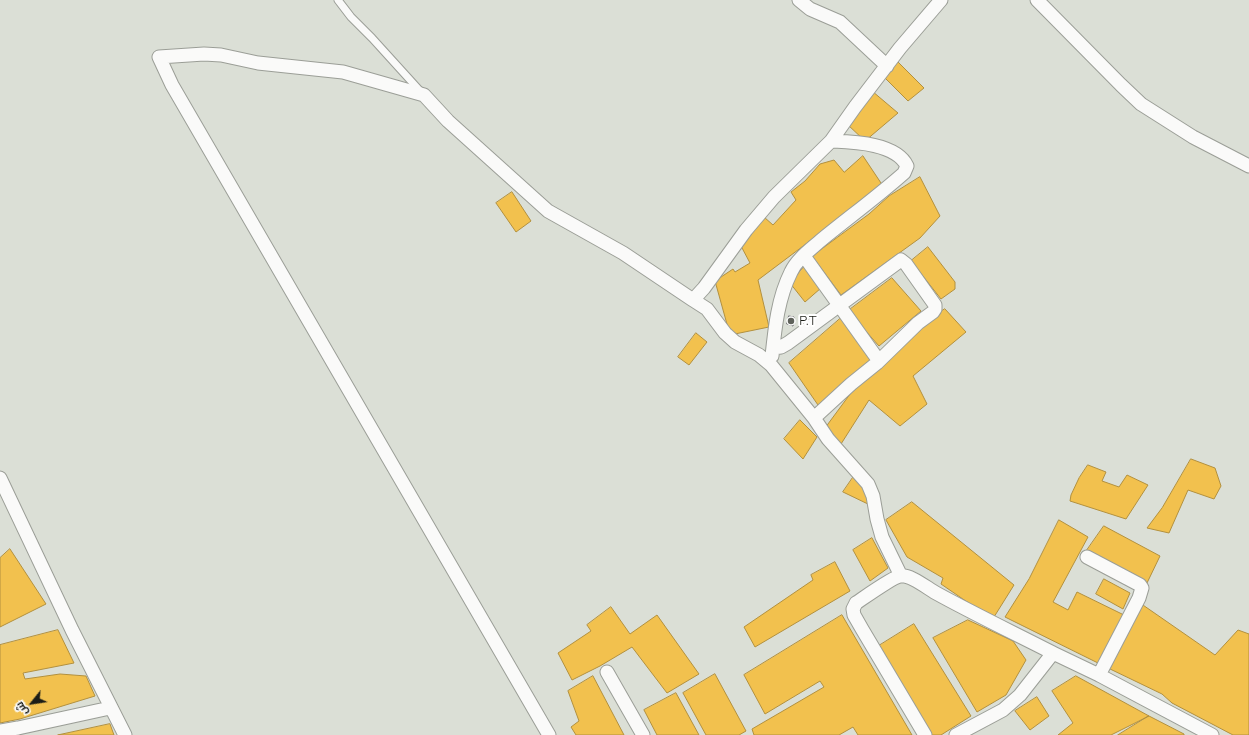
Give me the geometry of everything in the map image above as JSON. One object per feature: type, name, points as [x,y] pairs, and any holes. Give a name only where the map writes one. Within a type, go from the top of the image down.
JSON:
[{"type":"street","points":[[799,0],[810,9],[840,22],[887,66]]},
{"type":"street","points":[[693,300],[704,288],[746,230],[774,197],[831,141],[855,107],[941,0]]},
{"type":"street","points":[[1037,0],[1141,104],[1193,137],[1249,166]]},
{"type":"street","points":[[549,735],[172,85],[159,57],[204,54],[221,55],[258,63],[343,72],[424,95],[448,121],[548,211],[623,253],[707,309],[725,333],[735,342],[759,355],[771,365],[814,418],[828,439],[868,484],[871,489],[882,538],[901,576]]},
{"type":"street","points":[[771,365],[780,301],[786,282],[795,265],[894,182],[904,173],[907,166],[899,157],[876,146],[860,142],[831,141]]},
{"type":"street","points":[[804,256],[879,361]]},
{"type":"street","points":[[773,348],[781,347],[788,343],[901,260],[906,264],[936,307],[933,312],[918,323],[879,361],[814,418]]},
{"type":"street","points":[[0,478],[110,708],[125,735]]},
{"type":"street","points":[[1087,557],[1140,585],[1142,588],[1139,598],[1099,675]]},
{"type":"street","points":[[925,735],[862,629],[854,615],[853,609],[856,603],[901,576],[906,576],[913,579],[988,620],[1099,675],[1212,735]]},
{"type":"street","points":[[956,735],[1003,710],[1024,690],[1053,653]]},
{"type":"street","points":[[607,672],[643,735]]},
{"type":"street","points":[[0,731],[110,708]]},
{"type":"lane","points":[[338,0],[351,17],[424,95]]},
{"type":"building: سكن","points":[[897,61],[924,88],[908,101],[884,77]]},
{"type":"building: سكن","points":[[872,91],[898,113],[865,141],[847,124]]},
{"type":"building: سكن","points":[[863,156],[883,186],[758,280],[769,327],[730,335],[715,281],[733,269],[735,272],[750,263],[741,246],[753,232],[751,227],[764,217],[773,225],[796,200],[791,192],[805,181],[820,164],[834,160],[844,172]]},
{"type":"building: سكن","points":[[920,177],[940,216],[920,238],[841,295],[812,256],[869,214],[889,196]]},
{"type":"building: سكن","points":[[512,192],[531,221],[516,232],[496,203]]},
{"type":"building: سكن","points":[[928,247],[955,282],[955,289],[941,299],[911,261]]},
{"type":"building: سكن","points":[[804,267],[821,288],[805,302],[790,283]]},
{"type":"building: سكن","points":[[892,278],[921,311],[879,346],[848,311]]},
{"type":"building: سكن","points":[[945,309],[966,332],[913,376],[927,404],[900,426],[869,400],[841,444],[825,428],[859,382],[914,329]]},
{"type":"building: سكن","points":[[841,318],[874,363],[818,405],[789,363]]},
{"type":"building: سكن","points":[[696,333],[707,342],[689,365],[678,357]]},
{"type":"building: سكن","points":[[800,420],[817,437],[803,459],[784,439]]},
{"type":"building: سكن","points":[[1191,459],[1215,468],[1221,486],[1214,499],[1188,490],[1169,533],[1147,528],[1162,508]]},
{"type":"building: سكن","points":[[1088,465],[1106,472],[1102,481],[1119,487],[1127,475],[1148,485],[1126,519],[1070,501],[1071,495],[1079,478]]},
{"type":"building: سكن","points":[[854,476],[861,483],[870,505],[843,492]]},
{"type":"building: سكن","points":[[912,502],[1014,585],[994,617],[973,606],[941,584],[943,578],[907,557],[886,520]]},
{"type":"building: سكن","points":[[1059,520],[1088,537],[1053,602],[1068,610],[1077,592],[1124,615],[1100,664],[1005,617],[1029,579]]},
{"type":"building: سكن","points":[[1104,526],[1160,556],[1147,583],[1085,553]]},
{"type":"building: سكن","points":[[872,538],[888,568],[870,581],[853,550]]},
{"type":"building: سكن","points":[[10,549],[46,604],[0,627],[0,558]]},
{"type":"building: سكن","points":[[835,562],[850,591],[755,647],[744,627],[813,580],[811,575]]},
{"type":"building: سكن","points":[[1104,579],[1130,593],[1123,609],[1096,594]]},
{"type":"building: سكن","points":[[1140,603],[1215,655],[1238,630],[1249,634],[1249,735],[1233,735],[1172,703],[1162,694],[1108,668]]},
{"type":"building: سكن","points":[[611,607],[630,634],[657,615],[699,674],[667,693],[632,647],[600,666],[572,680],[558,653],[591,631],[587,625]]},
{"type":"building: سكن","points":[[842,615],[912,735],[858,735],[853,727],[839,735],[754,735],[752,729],[824,687],[820,681],[765,714],[744,675]]},
{"type":"building: سكن","points":[[968,620],[1013,641],[1026,660],[1006,695],[977,712],[933,638]]},
{"type":"building: سكن","points":[[914,624],[971,716],[941,735],[929,735],[877,647]]},
{"type":"building: سكن","points":[[58,630],[74,663],[23,673],[25,679],[60,674],[86,676],[95,696],[20,719],[0,723],[0,645]]},
{"type":"building: سكن","points":[[715,674],[746,731],[739,735],[706,735],[683,693]]},
{"type":"building: سكن","points":[[593,676],[624,735],[576,735],[571,727],[579,721],[568,691]]},
{"type":"building: سكن","points":[[1076,676],[1149,716],[1111,735],[1058,735],[1073,723],[1052,691]]},
{"type":"building: سكن","points":[[676,693],[699,735],[657,735],[644,710]]},
{"type":"building: سكن","points":[[1037,697],[1049,716],[1030,730],[1015,711]]},
{"type":"building: سكن","points":[[1149,716],[1184,734],[1184,735],[1118,735]]},
{"type":"building: سكن","points":[[110,724],[114,735],[58,735]]},
{"type":"building: صناعة","name":"P.T","points":[[789,316],[794,317],[793,326],[787,324]]},
{"type":"place","name":"P.T","points":[[791,321]]}]
